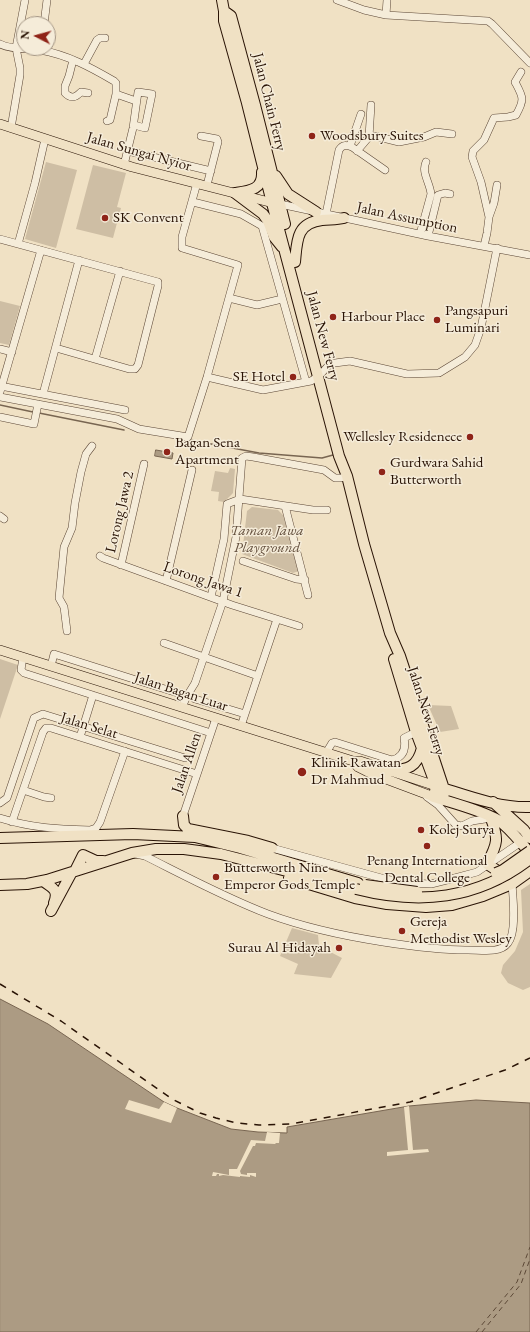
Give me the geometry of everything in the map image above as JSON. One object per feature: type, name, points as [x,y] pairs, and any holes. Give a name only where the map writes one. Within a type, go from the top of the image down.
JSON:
[{"type":"highway","name":"Jalan Chain Ferry","points":[[222,0],[224,21],[247,103],[260,158],[276,204]]},
{"type":"highway","name":"Jalan Chain Ferry","points":[[224,11],[231,16],[255,105],[270,164],[276,204]]},
{"type":"highway","points":[[235,193],[252,190],[260,184],[262,176],[260,158]]},
{"type":"highway","points":[[270,164],[283,189],[288,194],[321,213]]},
{"type":"highway","points":[[235,193],[266,217],[274,237],[291,261]]},
{"type":"highway","name":"Jalan New Ferry","points":[[276,204],[321,373],[339,456],[347,476],[364,544],[390,633],[400,656],[437,766],[440,787],[438,799]]},
{"type":"highway","points":[[291,261],[298,236],[306,225],[316,221],[337,220],[344,218]]},
{"type":"highway","name":"Jalan New Ferry","points":[[390,633],[393,658],[416,732],[440,787]]},
{"type":"highway","points":[[390,771],[406,769],[411,766],[420,756],[422,748]]},
{"type":"highway","points":[[437,766],[451,784],[469,797]]},
{"type":"highway","points":[[440,787],[469,797],[530,807]]},
{"type":"highway","points":[[0,885],[43,881],[132,853],[184,849],[231,856],[357,886],[414,892],[449,889],[482,880],[503,870],[530,852],[503,824],[490,816],[438,799]]},
{"type":"highway","points":[[493,802],[530,837]]},
{"type":"highway","points":[[154,834],[175,829],[179,826],[183,816]]},
{"type":"highway","points":[[183,816],[184,824],[188,829],[242,839],[272,848]]},
{"type":"highway","points":[[490,816],[496,833],[496,841],[495,850],[487,864],[498,871],[501,876],[502,881],[496,891]]},
{"type":"highway","points":[[0,838],[154,834],[222,840],[272,848]]},
{"type":"highway","points":[[195,837],[240,848],[393,897],[439,898],[461,893],[485,885],[519,868],[530,859]]},
{"type":"highway","points":[[231,856],[271,872],[340,894],[387,904],[426,907],[452,905],[496,891],[512,884],[530,871]]},
{"type":"highway","points":[[43,881],[52,887],[56,892],[56,897],[51,911],[74,872]]},
{"type":"main road","name":"Jalan Sungai Nyior","points":[[0,124],[124,165],[207,185],[276,204]]},
{"type":"main road","name":"Jalan Bagan Luar","points":[[0,650],[326,753],[353,761],[360,761],[440,787]]},
{"type":"main road","name":"Jalan Bagan Luar","points":[[353,761],[358,767],[370,773],[438,799]]},
{"type":"street","points":[[22,16],[25,0]]},
{"type":"street","points":[[45,16],[47,0]]},
{"type":"street","points":[[339,0],[364,10],[386,15],[488,21],[530,63]]},
{"type":"street","points":[[386,15],[387,0]]},
{"type":"street","points":[[84,64],[97,40],[100,38],[105,38]]},
{"type":"street","points":[[0,44],[5,47],[16,48]]},
{"type":"street","points":[[56,54],[84,64],[116,83],[116,94],[110,120],[108,121]]},
{"type":"street","points":[[11,128],[20,75],[18,56]]},
{"type":"street","points":[[73,60],[69,76],[64,86],[65,93],[72,97],[76,97],[81,92],[88,93]]},
{"type":"street","points":[[489,217],[481,182],[472,157],[473,151],[484,140],[494,118],[516,115],[523,100],[516,82],[521,72]]},
{"type":"street","points":[[124,165],[134,125],[138,92],[152,94],[145,128],[134,125]]},
{"type":"street","points":[[116,94],[136,101]]},
{"type":"street","points":[[369,137],[371,105]]},
{"type":"street","points":[[350,146],[361,114]]},
{"type":"street","points":[[357,150],[369,137],[375,136],[399,142],[436,132],[452,134]]},
{"type":"street","points":[[201,136],[217,139],[218,142],[212,171],[207,185]]},
{"type":"street","points":[[18,244],[35,183],[45,139]]},
{"type":"street","points":[[321,213],[339,150],[344,145],[350,146],[357,150],[385,170]]},
{"type":"street","points":[[128,151],[212,171]]},
{"type":"street","points":[[420,234],[431,194],[427,182],[425,169],[426,162]]},
{"type":"street","points":[[0,396],[37,410],[117,419],[139,429],[189,434],[207,377],[238,265],[184,250],[182,246],[182,237],[198,183]]},
{"type":"street","points":[[484,246],[497,185]]},
{"type":"street","points":[[428,236],[438,195],[445,193],[450,194]]},
{"type":"street","name":"Jalan New Ferry","points":[[192,202],[241,214],[262,226],[306,382]]},
{"type":"street","name":"Jalan Assumption","points":[[276,204],[428,236],[530,255]]},
{"type":"street","points":[[0,239],[158,282],[138,365],[135,369],[56,348]]},
{"type":"street","points":[[207,377],[263,390],[311,381],[329,365],[350,361],[407,374],[439,373],[465,357],[475,345],[481,328],[497,248]]},
{"type":"street","points":[[41,250],[1,388],[43,394],[122,410],[117,419]]},
{"type":"street","points":[[43,394],[80,260]]},
{"type":"street","points":[[95,359],[120,271]]},
{"type":"street","points":[[229,298],[257,305],[282,299]]},
{"type":"street","points":[[0,349],[12,352]]},
{"type":"street","points":[[0,417],[34,424],[37,410]]},
{"type":"street","points":[[67,631],[64,607],[59,598],[64,547],[72,528],[81,472],[86,454],[92,446]]},
{"type":"street","points":[[187,709],[186,696],[195,683],[223,601],[236,537],[242,458],[246,456],[253,456],[324,470],[335,478],[347,476]]},
{"type":"street","name":"Lorong Jawa 2","points":[[122,565],[144,464]]},
{"type":"street","points":[[166,581],[192,470]]},
{"type":"street","points":[[211,597],[224,539],[227,504],[240,499],[318,511],[327,510]]},
{"type":"street","points":[[286,506],[308,594]]},
{"type":"street","name":"Lorong Jawa 1","points":[[100,556],[211,597],[299,626]]},
{"type":"street","points":[[243,561],[296,579],[305,580]]},
{"type":"street","points":[[241,726],[277,618]]},
{"type":"street","points":[[164,643],[258,676]]},
{"type":"street","points":[[51,666],[54,654],[186,696]]},
{"type":"street","points":[[23,657],[21,669],[24,673],[211,733]]},
{"type":"street","points":[[187,709],[195,699],[195,683]]},
{"type":"street","points":[[80,737],[93,695]]},
{"type":"street","points":[[195,699],[245,714]]},
{"type":"street","points":[[0,802],[7,798],[35,717],[45,714],[185,758]]},
{"type":"street","name":"Jalan Allen","points":[[183,816],[216,718]]},
{"type":"street","name":"Jalan Selat","points":[[12,822],[43,732],[46,728],[51,728],[197,774]]},
{"type":"street","points":[[326,753],[332,743],[335,742],[392,760],[397,759],[404,752],[404,738],[416,732]]},
{"type":"street","points":[[0,818],[46,829],[90,830],[96,828],[100,822],[125,751]]},
{"type":"street","points":[[168,765],[172,754]]},
{"type":"street","points":[[12,784],[44,798],[51,798]]},
{"type":"street","points":[[420,792],[438,806],[456,825],[462,826],[472,821],[485,819],[490,816]]},
{"type":"street","points":[[272,848],[386,879],[409,883],[431,884],[477,872],[530,837]]},
{"type":"street","points":[[132,853],[145,856],[203,885],[268,914],[298,924],[329,933],[422,947],[456,950],[495,950],[503,948],[508,943],[512,934],[512,884]]},
{"type":"green space","points":[[46,162],[77,170],[56,248],[25,239]]},
{"type":"green space","points":[[93,165],[126,173],[117,207],[121,208],[113,238],[76,229]]},
{"type":"green space","points":[[0,301],[20,306],[9,345],[0,343]]},
{"type":"green space","points":[[230,468],[235,469],[233,493],[224,502],[218,501],[219,492],[211,491],[215,471],[228,473]]},
{"type":"green space","name":"Taman Jawa Playground","points":[[252,507],[278,510],[283,515],[299,571],[293,573],[242,554],[247,511]]},
{"type":"green space","points":[[0,659],[18,665],[0,719]]},
{"type":"green space","points":[[428,705],[451,706],[459,729],[440,732]]},
{"type":"green space","points":[[530,884],[530,987],[523,990],[508,983],[501,973],[503,965],[515,951],[523,932],[521,890]]},
{"type":"green space","points":[[292,928],[318,935],[319,946],[342,958],[331,978],[294,974],[298,964],[280,956]]},
{"type":"shaded area","points":[[156,450],[173,453],[172,459],[155,456]]},
{"type":"shaded area","points":[[0,999],[48,1024],[164,1102],[231,1129],[287,1133],[287,1127],[409,1106],[476,1100],[530,1103],[530,1332],[0,1332]]},
{"type":"pier","points":[[129,1100],[159,1109],[164,1102],[177,1108],[171,1123],[125,1109]]},
{"type":"pier","points":[[409,1106],[413,1150],[428,1149],[429,1152],[387,1156],[387,1152],[408,1150],[404,1107]]},
{"type":"pier","points":[[267,1132],[280,1133],[279,1143],[256,1143],[240,1171],[241,1174],[247,1175],[247,1173],[256,1173],[256,1177],[250,1175],[250,1177],[219,1176],[219,1174],[212,1176],[213,1172],[229,1175],[229,1169],[237,1169],[251,1140],[265,1141]]},
{"type":"waterway","points":[[0,405],[33,412]]},
{"type":"waterway","points":[[39,413],[124,430]]},
{"type":"waterway","points":[[190,440],[259,453],[322,458],[333,455]]},
{"type":"ferry route","points":[[476,1332],[517,1282],[530,1247]]},
{"type":"ferry route","points":[[482,1332],[521,1284],[530,1259]]},
{"type":"railway","points":[[0,984],[61,1021],[172,1099],[200,1113],[237,1123],[259,1125],[291,1124],[410,1102],[505,1070],[530,1058]]},
{"type":"place","name":"Woodsbury Suites","points":[[312,136]]},
{"type":"place","name":"SK Convent","points":[[105,218]]},
{"type":"place","name":"Harbour Place","points":[[333,317]]},
{"type":"place","name":"Pangsapuri Luminari","points":[[437,320]]},
{"type":"place","name":"SE Hotel","points":[[293,377]]},
{"type":"place","name":"Wellesley Residenece","points":[[470,437]]},
{"type":"place","name":"Bagan Sena Apartment","points":[[167,452]]},
{"type":"place","name":"Gurdwara Sahid Butterworth","points":[[382,472]]},
{"type":"place","name":"Klinik Rawatan Dr Mahmud","points":[[302,772]]},
{"type":"place","name":"Kolej Surya","points":[[421,830]]},
{"type":"place","name":"Penang International Dental College","points":[[427,846]]},
{"type":"place","name":"Butterworth Nine Emperor Gods Temple","points":[[216,877]]},
{"type":"place","name":"Gereja Methodist Wesley","points":[[402,931]]},
{"type":"place","name":"Surau Al Hidayah","points":[[339,948]]}]
